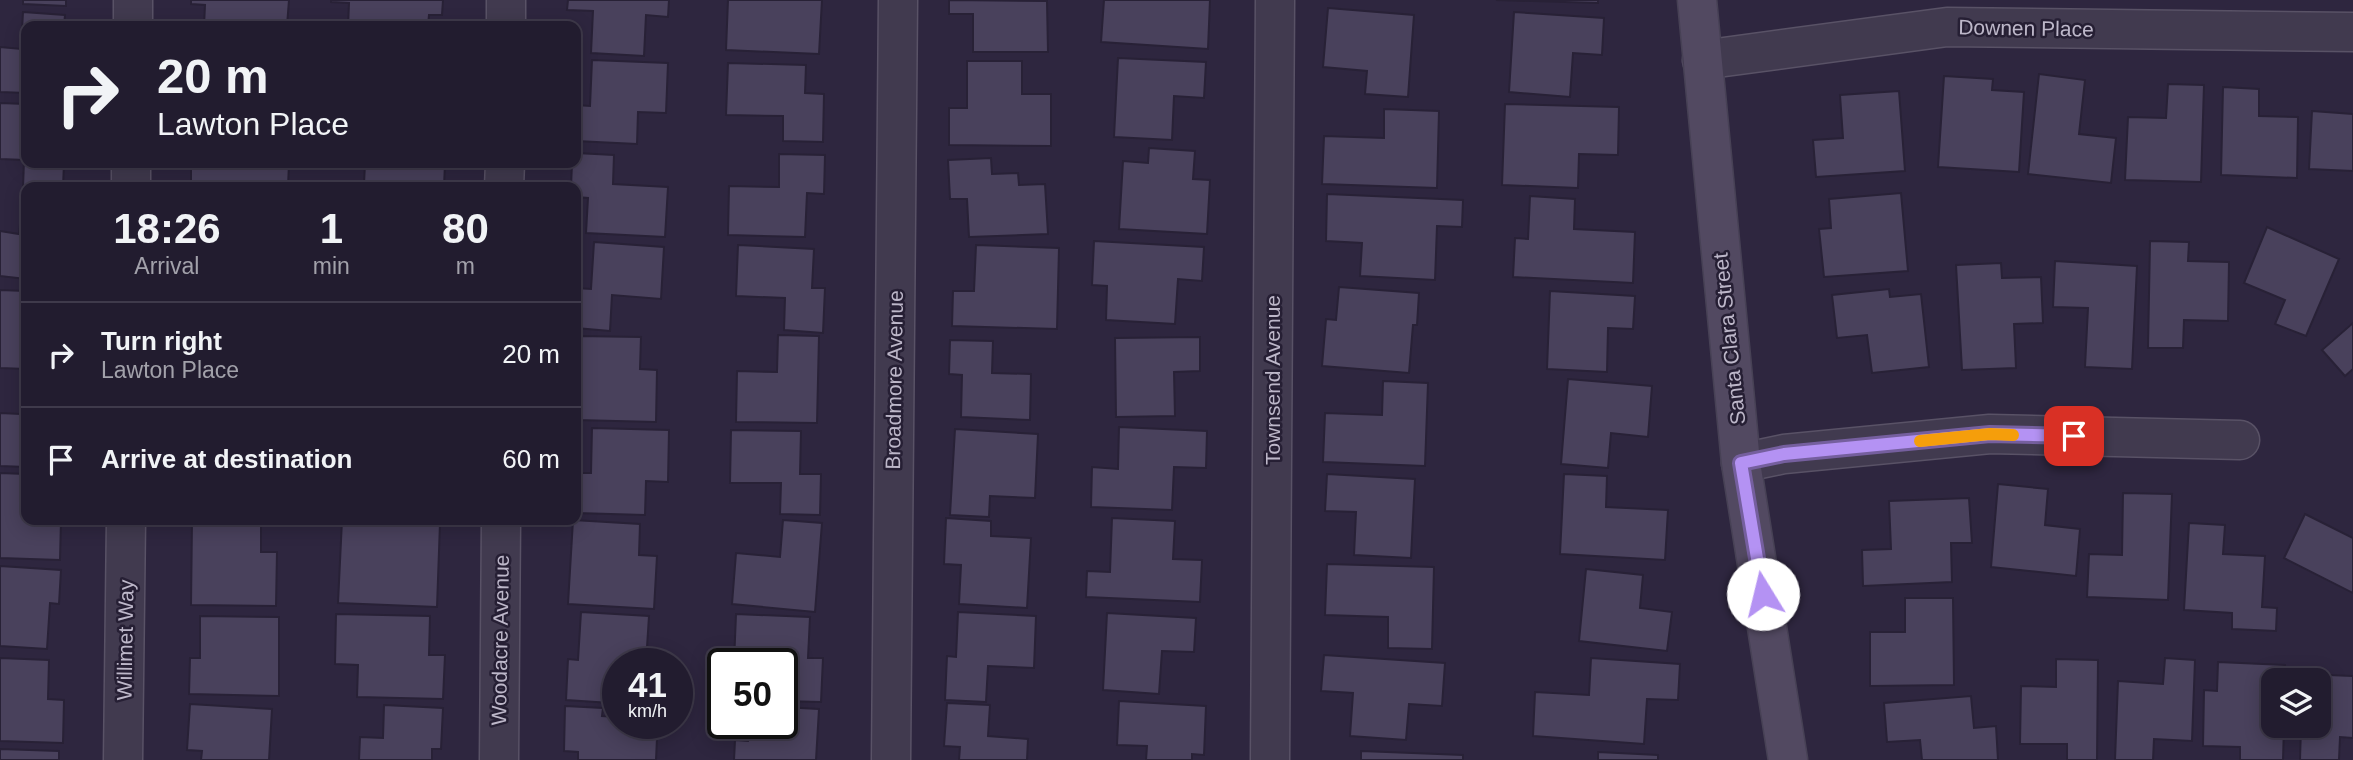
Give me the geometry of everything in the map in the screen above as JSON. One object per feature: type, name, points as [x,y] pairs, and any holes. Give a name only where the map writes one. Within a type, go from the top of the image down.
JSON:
[{"type":"main road","name":"Santa Clara Street","points":[[1697,0],[1741,463],[1788,760]]},
{"type":"street","points":[[133,0],[133,21]]},
{"type":"street","points":[[506,0],[506,21]]},
{"type":"street","name":"Broadmore Avenue","points":[[891,760],[898,0]]},
{"type":"street","name":"Townsend Avenue","points":[[1269,760],[1275,0]]},
{"type":"street","name":"Downen Place","points":[[1702,60],[1947,27],[2353,32]]},
{"type":"street","points":[[1741,463],[1784,454],[1990,434],[2241,440]]},
{"type":"street","name":"Willimet Way","points":[[123,760],[126,525]]},
{"type":"street","name":"Woodacre Avenue","points":[[499,760],[501,525]]},
{"type":"building","points":[[23,0],[66,0],[66,6],[23,4]]},
{"type":"building","points":[[191,0],[289,0],[287,21],[204,21],[205,5],[191,4]]},
{"type":"building","points":[[443,0],[442,15],[429,15],[428,21],[348,21],[349,3],[331,2]]},
{"type":"building","points":[[568,0],[669,0],[668,17],[646,15],[644,56],[591,53],[593,11],[567,10]]},
{"type":"building","points":[[728,0],[822,0],[819,54],[726,50]]},
{"type":"building","points":[[949,0],[1047,1],[1048,52],[973,52],[973,14],[949,14]]},
{"type":"building","points":[[1104,0],[1210,0],[1208,49],[1101,42]]},
{"type":"building","points":[[1496,0],[1598,0],[1598,3]]},
{"type":"building","points":[[1328,8],[1414,15],[1408,97],[1365,94],[1367,71],[1323,67]]},
{"type":"building","points":[[23,12],[65,15],[64,21],[23,21]]},
{"type":"building","points":[[1514,12],[1604,18],[1602,55],[1573,53],[1570,97],[1509,92]]},
{"type":"building","points":[[0,47],[21,49],[21,93],[0,92]]},
{"type":"building","points":[[1118,58],[1206,62],[1204,98],[1174,96],[1172,140],[1114,137]]},
{"type":"building","points":[[592,60],[668,63],[666,113],[638,112],[637,144],[581,141],[581,105],[590,106]]},
{"type":"building","points":[[967,61],[1022,61],[1022,94],[1051,94],[1051,146],[949,145],[949,108],[967,108]]},
{"type":"building","points":[[728,63],[806,65],[805,93],[824,94],[823,142],[783,141],[783,116],[726,115]]},
{"type":"building","points":[[2039,74],[2085,80],[2079,134],[2116,138],[2111,183],[2028,174]]},
{"type":"building","points":[[1944,76],[1993,79],[1992,90],[2024,92],[2019,172],[1938,167]]},
{"type":"building","points":[[2168,84],[2204,85],[2201,182],[2125,180],[2128,117],[2166,118]]},
{"type":"building","points":[[2223,87],[2259,89],[2259,116],[2298,117],[2297,178],[2221,175]]},
{"type":"building","points":[[1899,91],[1905,171],[1816,177],[1813,140],[1843,138],[1840,95]]},
{"type":"building","points":[[0,103],[21,104],[21,160],[0,159]]},
{"type":"building","points":[[1505,104],[1619,107],[1618,155],[1579,154],[1578,188],[1502,185]]},
{"type":"building","points":[[1384,109],[1439,111],[1437,188],[1322,184],[1324,136],[1384,138]]},
{"type":"building","points":[[2312,111],[2353,114],[2353,171],[2309,169]]},
{"type":"building","points":[[1149,148],[1195,151],[1193,179],[1210,180],[1207,234],[1119,229],[1123,161],[1148,163]]},
{"type":"building","points":[[581,153],[614,155],[613,184],[668,187],[665,237],[586,233],[588,198],[581,197],[581,182],[571,182],[572,168],[581,168]]},
{"type":"building","points":[[779,154],[825,155],[824,194],[807,193],[805,237],[728,235],[729,186],[779,187]]},
{"type":"building","points":[[991,158],[992,174],[1018,173],[1019,185],[1045,184],[1048,234],[969,237],[967,199],[950,199],[948,160]]},
{"type":"building","points":[[24,168],[64,168],[63,182],[23,182]]},
{"type":"building","points":[[191,168],[289,168],[288,182],[191,182]]},
{"type":"building","points":[[365,168],[445,168],[444,182],[364,182]]},
{"type":"building","points":[[1901,193],[1908,271],[1824,277],[1819,229],[1831,228],[1829,199]]},
{"type":"building","points":[[1327,194],[1463,200],[1462,227],[1437,226],[1435,280],[1360,276],[1362,243],[1326,241]]},
{"type":"building","points":[[1530,196],[1575,199],[1574,229],[1635,232],[1633,283],[1513,277],[1515,238],[1528,239]]},
{"type":"building","points":[[21,215],[21,278],[0,276],[0,231],[19,234]]},
{"type":"building","points":[[2267,227],[2339,259],[2306,336],[2275,324],[2285,300],[2244,283]]},
{"type":"building","points":[[1094,241],[1204,247],[1202,281],[1178,279],[1175,324],[1106,320],[1107,286],[1092,285]]},
{"type":"building","points":[[2150,241],[2189,242],[2188,261],[2229,262],[2228,321],[2184,320],[2183,348],[2148,348]]},
{"type":"building","points":[[594,242],[664,247],[661,299],[612,295],[610,331],[581,328],[581,288],[591,289]]},
{"type":"building","points":[[738,245],[814,249],[812,288],[825,288],[823,333],[784,330],[785,298],[736,296]]},
{"type":"building","points":[[976,245],[1059,248],[1057,329],[952,326],[953,291],[974,291]]},
{"type":"building","points":[[2055,261],[2137,266],[2132,369],[2085,367],[2088,308],[2053,307]]},
{"type":"building","points":[[2001,263],[2002,278],[2041,277],[2043,323],[2014,324],[2016,368],[1962,370],[1956,265]]},
{"type":"building","points":[[1339,287],[1419,293],[1409,373],[1322,366],[1326,319],[1336,320]]},
{"type":"building","points":[[1889,289],[1890,297],[1921,294],[1929,367],[1872,373],[1867,335],[1837,338],[1832,295]]},
{"type":"building","points":[[0,290],[21,291],[21,369],[0,368]]},
{"type":"building","points":[[1550,291],[1635,296],[1633,329],[1608,328],[1607,372],[1547,369]]},
{"type":"building","points":[[2353,323],[2353,369],[2345,376],[2322,350]]},
{"type":"building","points":[[778,335],[819,336],[817,423],[736,422],[737,371],[777,372]]},
{"type":"building","points":[[581,336],[641,337],[640,369],[657,370],[656,422],[581,420]]},
{"type":"building","points":[[1200,337],[1200,371],[1174,372],[1175,416],[1116,417],[1115,338]]},
{"type":"building","points":[[950,340],[993,341],[992,373],[1031,374],[1030,420],[961,417],[962,375],[949,374]]},
{"type":"building","points":[[21,378],[21,467],[0,466],[0,413],[20,414]]},
{"type":"building","points":[[1568,379],[1652,386],[1648,437],[1611,433],[1608,468],[1561,464]]},
{"type":"building","points":[[1383,381],[1428,383],[1425,466],[1323,462],[1325,413],[1382,415]]},
{"type":"building","points":[[1119,427],[1207,431],[1206,468],[1174,467],[1172,510],[1091,507],[1092,467],[1118,469]]},
{"type":"building","points":[[592,428],[669,430],[668,482],[646,481],[645,515],[581,513],[581,473],[591,473]]},
{"type":"building","points":[[955,429],[1038,434],[1035,498],[990,496],[989,517],[950,515]]},
{"type":"building","points":[[731,430],[801,431],[800,474],[821,474],[820,515],[780,514],[781,483],[730,483]]},
{"type":"building","points":[[0,473],[21,474],[21,525],[61,525],[60,560],[0,558]]},
{"type":"building","points":[[1327,474],[1415,479],[1411,558],[1354,555],[1356,512],[1325,511]]},
{"type":"building","points":[[1564,474],[1607,476],[1606,507],[1668,510],[1665,560],[1560,554]]},
{"type":"building","points":[[1998,484],[2048,489],[2045,525],[2080,529],[2076,576],[1991,567]]},
{"type":"building","points":[[2123,493],[2172,494],[2168,600],[2087,597],[2089,554],[2122,555]]},
{"type":"building","points":[[1969,498],[1972,543],[1951,543],[1952,582],[1863,586],[1862,550],[1891,549],[1889,501]]},
{"type":"building","points":[[2305,514],[2353,538],[2353,593],[2284,558]]},
{"type":"building","points":[[946,518],[991,521],[991,536],[1031,538],[1027,608],[959,604],[961,565],[944,564]]},
{"type":"building","points":[[1112,518],[1175,521],[1173,559],[1202,560],[1200,602],[1086,597],[1087,571],[1110,572]]},
{"type":"building","points":[[581,520],[640,524],[639,555],[657,556],[654,609],[568,604],[573,525],[581,525]]},
{"type":"building","points":[[783,520],[822,523],[815,612],[732,604],[736,553],[780,557]]},
{"type":"building","points":[[2189,523],[2225,525],[2223,554],[2265,556],[2262,607],[2277,608],[2276,631],[2232,629],[2232,613],[2184,610]]},
{"type":"building","points":[[192,525],[261,525],[261,552],[277,552],[276,606],[191,605]]},
{"type":"building","points":[[342,525],[440,525],[437,607],[338,603]]},
{"type":"building","points":[[1327,564],[1434,567],[1432,649],[1388,648],[1388,617],[1325,615]]},
{"type":"building","points":[[0,566],[61,570],[59,604],[50,603],[47,649],[0,646]]},
{"type":"building","points":[[1586,569],[1643,575],[1640,608],[1672,612],[1667,651],[1579,641]]},
{"type":"building","points":[[1905,598],[1953,598],[1954,685],[1870,686],[1870,632],[1905,632]]},
{"type":"building","points":[[581,612],[649,616],[647,648],[602,648],[602,702],[566,700],[568,659],[578,660]]},
{"type":"building","points":[[958,612],[1036,616],[1034,668],[988,666],[986,702],[945,700],[947,656],[956,657]]},
{"type":"building","points":[[1107,613],[1196,618],[1194,652],[1162,651],[1159,694],[1103,690]]},
{"type":"building","points":[[336,614],[430,616],[429,655],[445,655],[443,699],[357,697],[358,665],[335,664]]},
{"type":"building","points":[[736,614],[810,617],[808,658],[823,658],[821,702],[798,701],[798,648],[735,648]]},
{"type":"building","points":[[200,616],[279,617],[279,696],[189,694],[190,658],[200,658]]},
{"type":"building","points":[[1324,655],[1445,663],[1442,706],[1409,704],[1406,740],[1350,736],[1353,693],[1321,691]]},
{"type":"building","points":[[0,658],[49,660],[48,699],[64,700],[63,743],[0,741]]},
{"type":"building","points":[[1591,658],[1680,664],[1678,700],[1647,699],[1644,744],[1533,736],[1535,692],[1589,695]]},
{"type":"building","points":[[2165,658],[2195,660],[2192,741],[2154,739],[2153,760],[2115,760],[2118,681],[2163,684]]},
{"type":"building","points":[[2056,659],[2098,660],[2097,760],[2067,760],[2067,744],[2020,744],[2021,686],[2056,687]]},
{"type":"building","points":[[2218,662],[2285,665],[2285,668],[2261,668],[2261,738],[2284,738],[2283,760],[2240,760],[2240,747],[2203,746],[2204,690],[2217,691]]},
{"type":"building","points":[[2331,675],[2353,676],[2353,738],[2340,737],[2339,760],[2300,760],[2301,738],[2331,738]]},
{"type":"building","points":[[1971,696],[1974,728],[1996,726],[1998,760],[1922,760],[1920,740],[1887,742],[1884,703]]},
{"type":"building","points":[[1119,701],[1206,706],[1204,755],[1192,754],[1192,760],[1146,760],[1147,746],[1117,745]]},
{"type":"building","points":[[947,703],[990,705],[988,736],[1028,739],[1027,760],[959,760],[960,747],[944,746]]},
{"type":"building","points":[[190,704],[272,709],[269,760],[201,760],[202,751],[187,750]]},
{"type":"building","points":[[384,705],[443,708],[441,749],[432,749],[432,760],[359,760],[360,737],[383,738]]},
{"type":"building","points":[[565,706],[602,708],[602,739],[657,739],[656,760],[578,760],[578,752],[564,751]]},
{"type":"building","points":[[798,708],[819,709],[816,760],[734,760],[735,740],[798,739]]},
{"type":"building","points":[[0,749],[59,751],[59,760],[0,760]]},
{"type":"building","points":[[1361,751],[1463,755],[1463,760],[1361,760]]},
{"type":"building","points":[[1598,752],[1658,755],[1658,760],[1598,760]]},
{"type":"slow traffic","points":[[1920,441],[1990,434],[2013,435]]},
{"type":"route","points":[[1763,594],[1741,463],[1784,454],[1990,434],[2074,436]]}]
